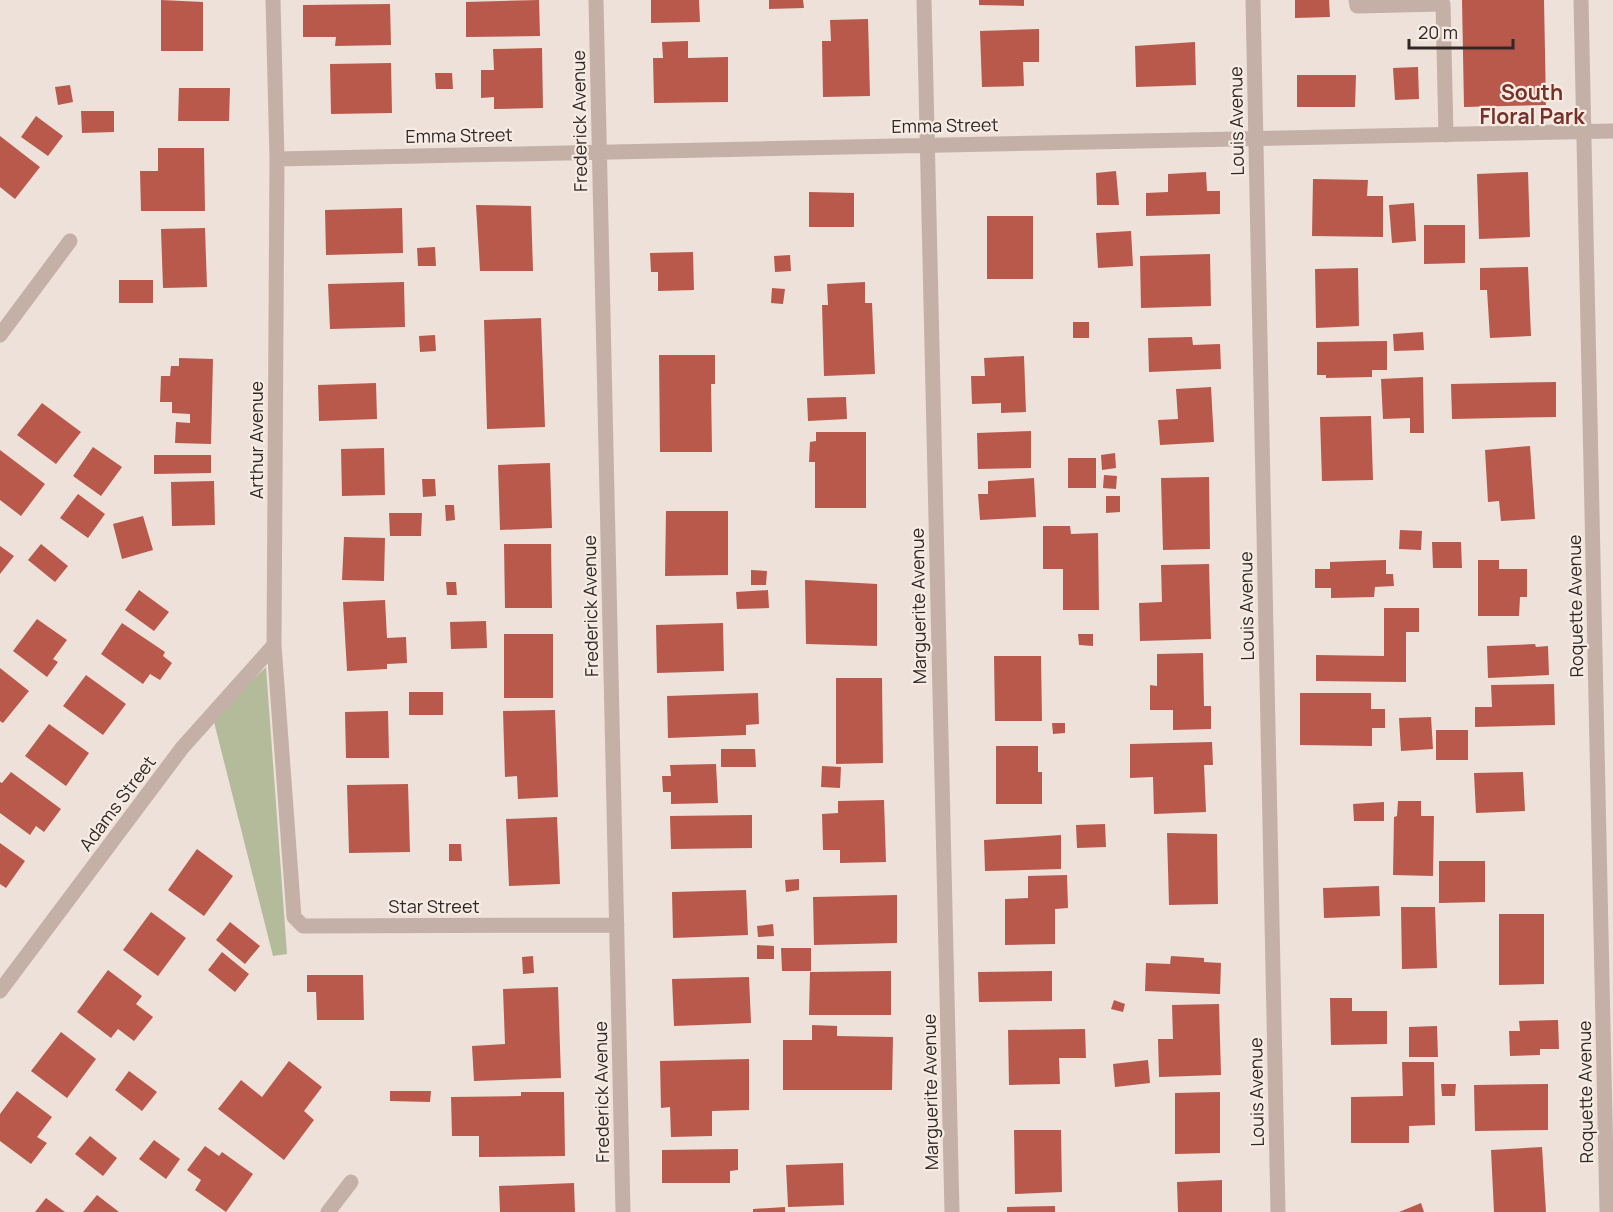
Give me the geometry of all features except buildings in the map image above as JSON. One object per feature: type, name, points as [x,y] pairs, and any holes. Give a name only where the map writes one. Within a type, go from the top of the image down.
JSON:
[{"type":"street","name":"Arthur Avenue","points":[[273,0],[277,159],[274,645],[291,880]]},
{"type":"street","name":"Frederick Avenue","points":[[596,0],[623,1212]]},
{"type":"street","name":"Marguerite Avenue","points":[[924,0],[952,1212]]},
{"type":"street","name":"Louis Avenue","points":[[1253,0],[1278,1212]]},
{"type":"street","points":[[1356,0],[1357,6],[1443,4],[1446,135]]},
{"type":"street","name":"Roquette Avenue","points":[[1581,0],[1607,1212]]},
{"type":"street","name":"Emma Street","points":[[277,159],[1613,131]]},
{"type":"street","points":[[0,335],[70,241]]},
{"type":"street","name":"Adams Street","points":[[0,991],[182,748],[274,645]]},
{"type":"street","name":"Star Street","points":[[291,880],[294,917],[303,926],[617,925]]},
{"type":"street","points":[[328,1212],[351,1182]]},
{"type":"green space","points":[[266,667],[287,954],[273,956],[213,718]]},
{"type":"district","name":"South Floral Park","points":[[1532,104]]}]
